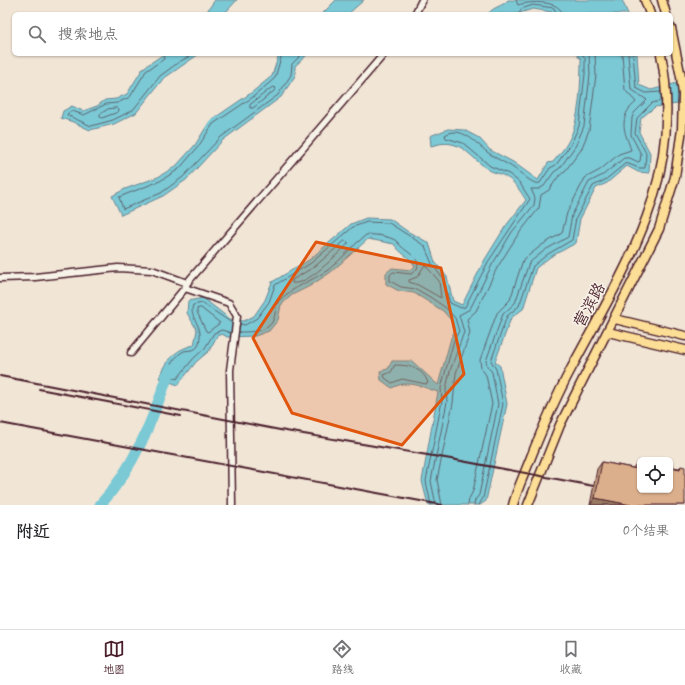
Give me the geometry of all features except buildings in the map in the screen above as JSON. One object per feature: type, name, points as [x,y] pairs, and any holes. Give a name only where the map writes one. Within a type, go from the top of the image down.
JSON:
[{"type":"main road","points":[[645,0],[649,12]]},
{"type":"main road","points":[[662,0],[665,12]]},
{"type":"main road","name":"营滨路","points":[[528,505],[560,425],[615,319],[659,229],[675,177],[683,113],[681,77],[673,38]]},
{"type":"main road","name":"营滨路","points":[[513,505],[542,429],[570,370],[623,274],[645,223],[660,177],[668,113],[666,79],[661,56]]},
{"type":"main road","points":[[615,319],[685,336]]},
{"type":"main road","points":[[608,332],[685,350]]},
{"type":"main road","points":[[668,347],[671,333]]},
{"type":"main road","points":[[529,464],[542,467]]},
{"type":"street","points":[[416,12],[422,0]]},
{"type":"street","points":[[131,354],[186,285],[382,56]]},
{"type":"street","points":[[0,278],[36,277],[118,268],[152,270],[229,304],[237,316],[230,370],[232,505]]},
{"type":"highlighted area","points":[[316,242],[441,268],[464,374],[402,445],[292,413],[253,338]]},
{"type":"water","points":[[215,0],[237,0],[226,12],[206,12]]},
{"type":"water","points":[[336,0],[364,0],[350,12],[324,12]]},
{"type":"water","points":[[508,0],[622,0],[627,12],[552,12],[533,9],[523,12],[490,12]]},
{"type":"water","points":[[161,56],[196,56],[163,79],[136,113],[114,124],[90,130],[61,118],[63,111],[72,106],[83,111],[97,106],[105,100],[116,99],[127,94],[143,68]]},
{"type":"water","points":[[278,56],[306,56],[295,66],[295,76],[281,97],[223,140],[186,180],[163,196],[121,215],[112,196],[125,189],[158,177],[176,166],[195,145],[210,121],[251,93],[272,76]]},
{"type":"water","points":[[637,56],[639,85],[651,90],[685,81],[685,103],[655,107],[641,118],[639,132],[650,153],[649,173],[638,172],[627,166],[607,183],[596,188],[580,219],[576,243],[550,257],[536,268],[523,309],[511,318],[495,362],[500,366],[507,404],[486,501],[480,505],[428,505],[422,481],[438,392],[421,386],[409,384],[398,385],[392,388],[381,380],[380,371],[388,369],[392,361],[412,361],[438,385],[451,338],[455,330],[451,320],[443,311],[414,293],[399,291],[386,284],[386,273],[392,268],[411,270],[415,266],[410,259],[394,244],[368,239],[331,272],[310,286],[292,295],[281,305],[278,320],[269,331],[255,336],[227,337],[222,334],[217,336],[209,351],[196,362],[178,385],[159,378],[168,361],[176,353],[194,345],[197,330],[187,313],[188,301],[203,298],[230,319],[244,321],[254,316],[265,300],[272,282],[309,260],[351,224],[366,218],[390,219],[407,231],[429,243],[435,262],[447,277],[453,301],[462,305],[484,261],[505,227],[526,200],[509,179],[488,170],[462,148],[455,145],[441,144],[431,146],[430,136],[448,129],[464,130],[479,138],[490,150],[513,162],[538,180],[548,163],[553,162],[563,150],[575,124],[580,90],[581,58],[578,57]]},
{"type":"waterway","points":[[100,505],[123,475],[133,459],[149,425],[169,373],[174,368]]},
{"type":"railway","points":[[0,376],[280,430],[451,459],[604,488]]},
{"type":"railway","points":[[39,389],[181,416]]},
{"type":"railway","points":[[0,423],[442,505]]}]
